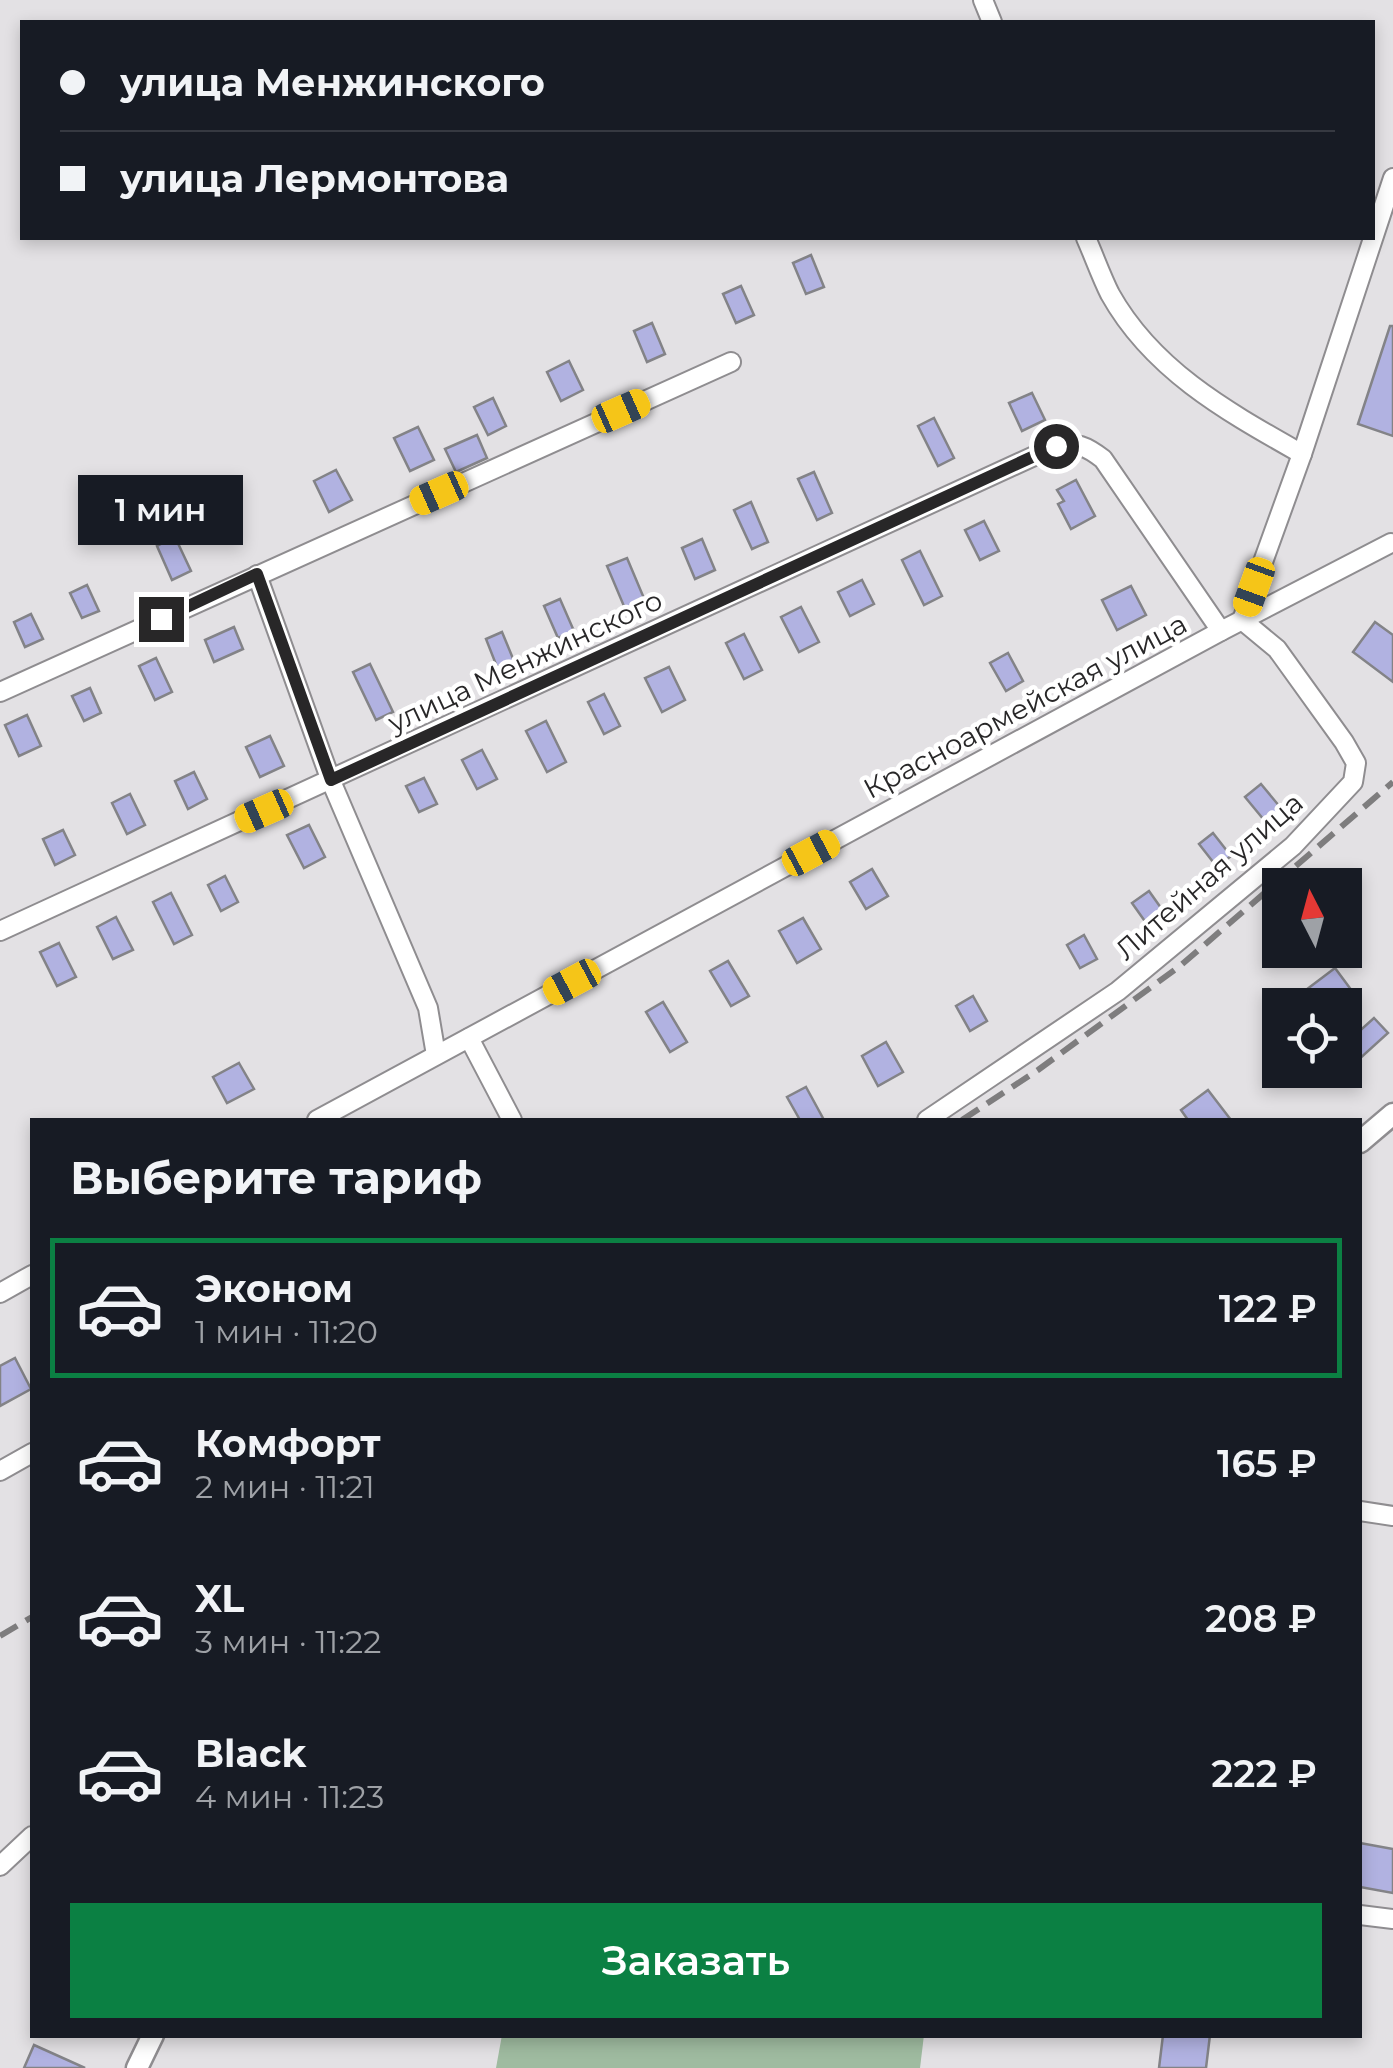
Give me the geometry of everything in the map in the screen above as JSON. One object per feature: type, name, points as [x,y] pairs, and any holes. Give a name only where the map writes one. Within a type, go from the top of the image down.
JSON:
[{"type":"street","points":[[1375,233],[1393,178]]},
{"type":"street","points":[[1087,240],[1110,294],[1143,340],[1170,368],[1195,390],[1302,454]]},
{"type":"street","points":[[1242,620],[1373,240]]},
{"type":"street","points":[[0,692],[730,362]]},
{"type":"street","name":"улица Менжинского","points":[[0,932],[1056,446],[1073,442],[1088,447],[1102,459],[1222,631]]},
{"type":"street","name":"Красноармейская улица","points":[[321,1118],[1390,542]]},
{"type":"street","points":[[257,574],[331,780],[428,1008],[436,1056]]},
{"type":"street","name":"Литейная улица","points":[[930,1118],[1118,991],[1292,846],[1353,782],[1356,763],[1344,742],[1277,649],[1242,620]]},
{"type":"street","points":[[469,1038],[511,1118]]},
{"type":"street","points":[[1362,1140],[1393,1114]]},
{"type":"street","points":[[0,1293],[30,1276]]},
{"type":"street","points":[[0,1472],[30,1455]]},
{"type":"street","points":[[1362,1511],[1393,1516]]},
{"type":"street","points":[[0,1866],[30,1838]]},
{"type":"street","points":[[1362,1915],[1393,1919]]},
{"type":"street","points":[[136,2068],[151,2038]]},
{"type":"green space","points":[[501,2038],[924,2038],[920,2068],[496,2068]]},
{"type":"building","points":[[811,255],[824,287],[806,294],[793,263]]},
{"type":"building","points":[[741,286],[754,315],[736,323],[723,294]]},
{"type":"building","points":[[652,323],[665,354],[647,362],[634,331]]},
{"type":"building","points":[[1393,326],[1393,436],[1358,424]]},
{"type":"building","points":[[569,361],[583,390],[561,401],[547,372]]},
{"type":"building","points":[[1032,393],[1045,420],[1022,431],[1009,403]]},
{"type":"building","points":[[493,398],[506,426],[488,435],[474,407]]},
{"type":"building","points":[[934,418],[954,458],[938,466],[918,426]]},
{"type":"building","points":[[418,427],[434,460],[410,471],[394,438]]},
{"type":"building","points":[[477,435],[487,458],[456,472],[445,449]]},
{"type":"building","points":[[336,470],[352,500],[329,512],[314,481]]},
{"type":"building","points":[[814,472],[832,513],[817,520],[798,479]]},
{"type":"building","points":[[1076,480],[1095,516],[1071,529],[1058,504],[1064,501],[1057,490]]},
{"type":"building","points":[[751,502],[768,542],[752,549],[734,510]]},
{"type":"building","points":[[984,521],[999,551],[980,560],[965,530]]},
{"type":"building","points":[[175,537],[191,571],[172,580],[157,546]]},
{"type":"building","points":[[702,539],[715,570],[695,579],[682,548]]},
{"type":"building","points":[[920,551],[942,596],[924,605],[902,560]]},
{"type":"building","points":[[627,558],[646,603],[626,611],[607,566]]},
{"type":"building","points":[[862,580],[874,604],[850,616],[838,592]]},
{"type":"building","points":[[87,585],[99,611],[82,618],[70,593]]},
{"type":"building","points":[[1131,586],[1146,615],[1117,630],[1102,600]]},
{"type":"building","points":[[560,599],[574,631],[558,638],[544,606]]},
{"type":"building","points":[[801,607],[819,642],[799,652],[781,617]]},
{"type":"building","points":[[31,614],[43,639],[25,647],[14,622]]},
{"type":"building","points":[[1375,622],[1393,635],[1393,682],[1353,652]]},
{"type":"building","points":[[234,627],[243,649],[214,662],[205,640]]},
{"type":"building","points":[[502,632],[514,661],[497,667],[486,639]]},
{"type":"building","points":[[744,634],[762,670],[744,679],[726,643]]},
{"type":"building","points":[[1008,653],[1023,681],[1006,691],[990,663]]},
{"type":"building","points":[[156,658],[172,692],[155,700],[139,666]]},
{"type":"building","points":[[370,664],[393,712],[376,720],[353,672]]},
{"type":"building","points":[[669,667],[685,700],[662,712],[645,678]]},
{"type":"building","points":[[90,688],[101,713],[84,721],[72,696]]},
{"type":"building","points":[[604,694],[620,726],[604,734],[588,702]]},
{"type":"building","points":[[27,715],[41,746],[19,756],[5,725]]},
{"type":"building","points":[[546,721],[566,762],[547,772],[526,731]]},
{"type":"building","points":[[270,736],[284,766],[260,777],[246,747]]},
{"type":"building","points":[[482,750],[497,779],[477,789],[462,760]]},
{"type":"building","points":[[194,772],[207,799],[188,809],[175,781]]},
{"type":"building","points":[[424,778],[437,804],[419,812],[406,786]]},
{"type":"building","points":[[1261,784],[1285,813],[1269,826],[1245,797]]},
{"type":"building","points":[[130,794],[145,825],[127,834],[112,803]]},
{"type":"building","points":[[309,825],[325,857],[304,868],[287,835]]},
{"type":"building","points":[[63,830],[75,855],[55,865],[43,839]]},
{"type":"building","points":[[1213,833],[1231,856],[1217,867],[1199,844]]},
{"type":"building","points":[[872,869],[888,896],[866,909],[850,882]]},
{"type":"building","points":[[225,876],[238,902],[221,911],[208,885]]},
{"type":"building","points":[[1149,891],[1166,915],[1149,927],[1132,903]]},
{"type":"building","points":[[171,893],[192,935],[174,944],[153,902]]},
{"type":"building","points":[[116,917],[133,950],[113,959],[97,927]]},
{"type":"building","points":[[803,918],[821,949],[797,963],[779,931]]},
{"type":"building","points":[[1084,935],[1097,959],[1080,968],[1067,945]]},
{"type":"building","points":[[59,943],[76,977],[57,986],[40,952]]},
{"type":"building","points":[[728,961],[749,996],[731,1006],[710,971]]},
{"type":"building","points":[[1335,968],[1350,988],[1309,988]]},
{"type":"building","points":[[973,996],[987,1021],[970,1031],[956,1006]]},
{"type":"building","points":[[663,1002],[687,1042],[670,1052],[646,1012]]},
{"type":"building","points":[[1374,1018],[1388,1033],[1362,1057],[1362,1029]]},
{"type":"building","points":[[886,1042],[903,1072],[878,1086],[862,1056]]},
{"type":"building","points":[[239,1063],[254,1089],[227,1103],[213,1077]]},
{"type":"building","points":[[806,1087],[823,1118],[799,1118],[787,1097]]},
{"type":"building","points":[[1208,1090],[1229,1118],[1187,1118],[1181,1110]]},
{"type":"building","points":[[15,1358],[30,1390],[0,1406],[0,1366]]},
{"type":"building","points":[[1362,1843],[1393,1849],[1393,1893],[1362,1887]]},
{"type":"building","points":[[1163,2038],[1210,2038],[1206,2068],[1159,2068]]},
{"type":"building","points":[[34,2045],[85,2068],[24,2068]]},
{"type":"railway","points":[[965,1118],[1180,966],[1393,782]]},
{"type":"railway","points":[[0,1636],[30,1618]]},
{"type":"route","points":[[161,619],[257,574],[331,780],[1056,446]]}]
